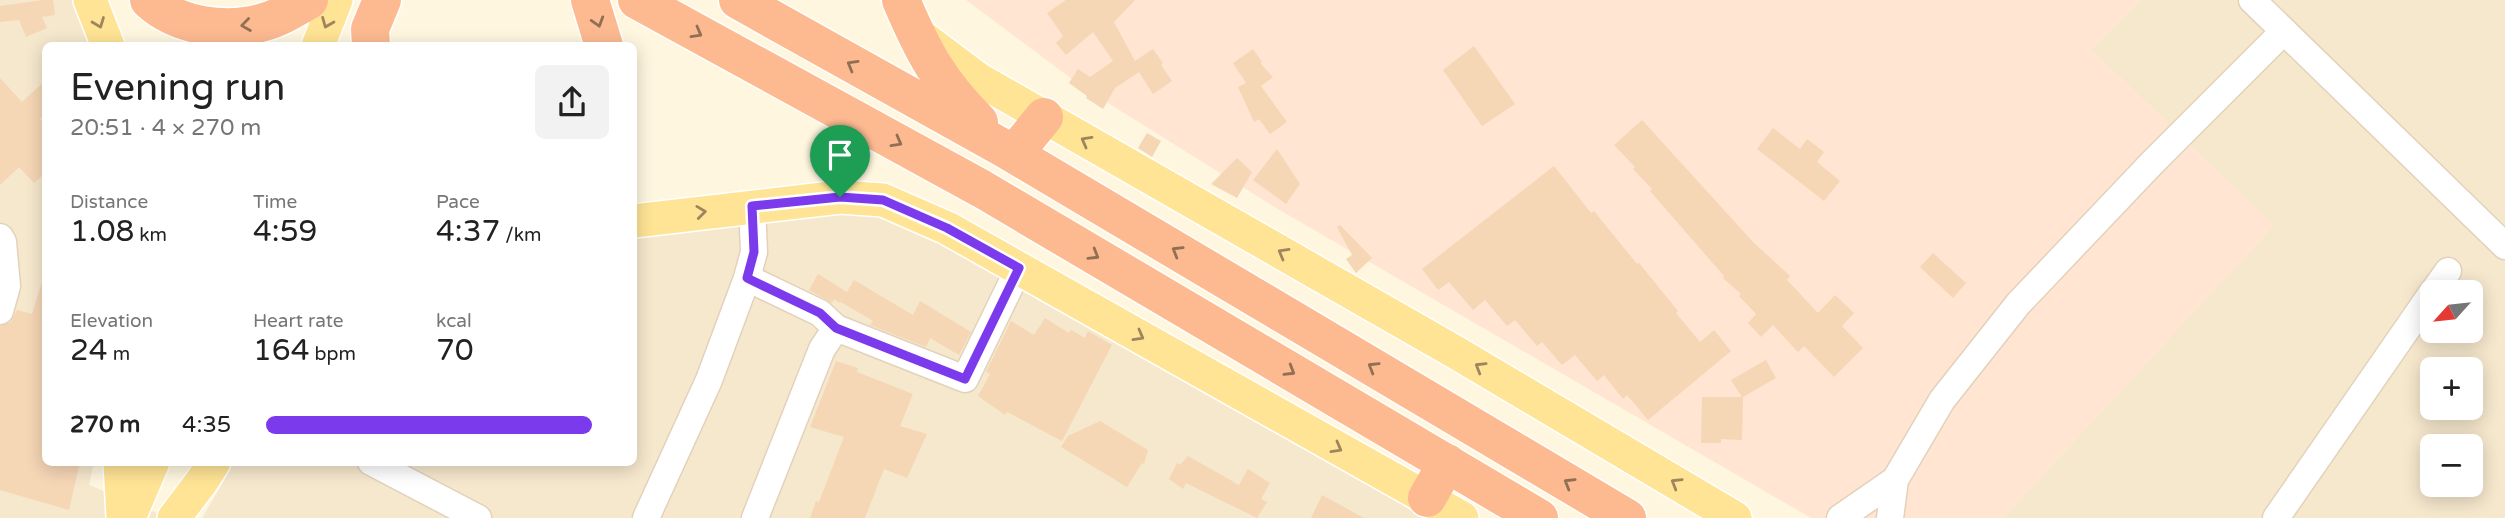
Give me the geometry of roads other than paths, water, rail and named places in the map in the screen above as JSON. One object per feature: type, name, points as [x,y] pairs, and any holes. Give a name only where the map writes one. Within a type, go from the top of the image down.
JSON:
[{"type":"highway","points":[[149,0],[172,15],[219,27],[266,22],[309,0]]},
{"type":"highway","points":[[590,0],[603,42]]},
{"type":"highway","points":[[637,0],[982,189],[1539,518]]},
{"type":"highway","points":[[738,0],[870,76],[1010,151],[1627,518]]},
{"type":"highway","points":[[908,16],[946,87],[1010,151]]},
{"type":"highway","points":[[1010,151],[1044,117]]},
{"type":"highway","points":[[1427,498],[1447,463]]},
{"type":"main road","points":[[90,0],[106,42]]},
{"type":"main road","points":[[320,42],[336,0]]},
{"type":"main road","points":[[908,16],[978,79],[1455,352],[1735,518]]},
{"type":"main road","points":[[637,221],[840,197],[883,200],[947,228],[1462,518]]},
{"type":"main road","points":[[120,466],[123,518]]},
{"type":"main road","points":[[130,518],[151,466]]},
{"type":"main road","points":[[166,518],[187,466]]},
{"type":"main road","points":[[174,518],[211,466]]},
{"type":"street","points":[[2252,0],[2505,246]]},
{"type":"street","points":[[1890,518],[1895,480],[1942,400],[2018,304],[2152,163],[2284,32]]},
{"type":"street","points":[[646,518],[709,380],[747,278],[754,252],[752,206]]},
{"type":"street","points":[[0,237],[3,242],[7,286],[0,311]]},
{"type":"street","points":[[747,278],[820,313],[836,328],[965,379],[1019,268]]},
{"type":"street","points":[[2276,518],[2420,311]]},
{"type":"street","points":[[755,518],[822,349],[836,328]]},
{"type":"street","points":[[379,466],[478,518]]},
{"type":"street","points":[[1840,518],[1895,480]]}]
